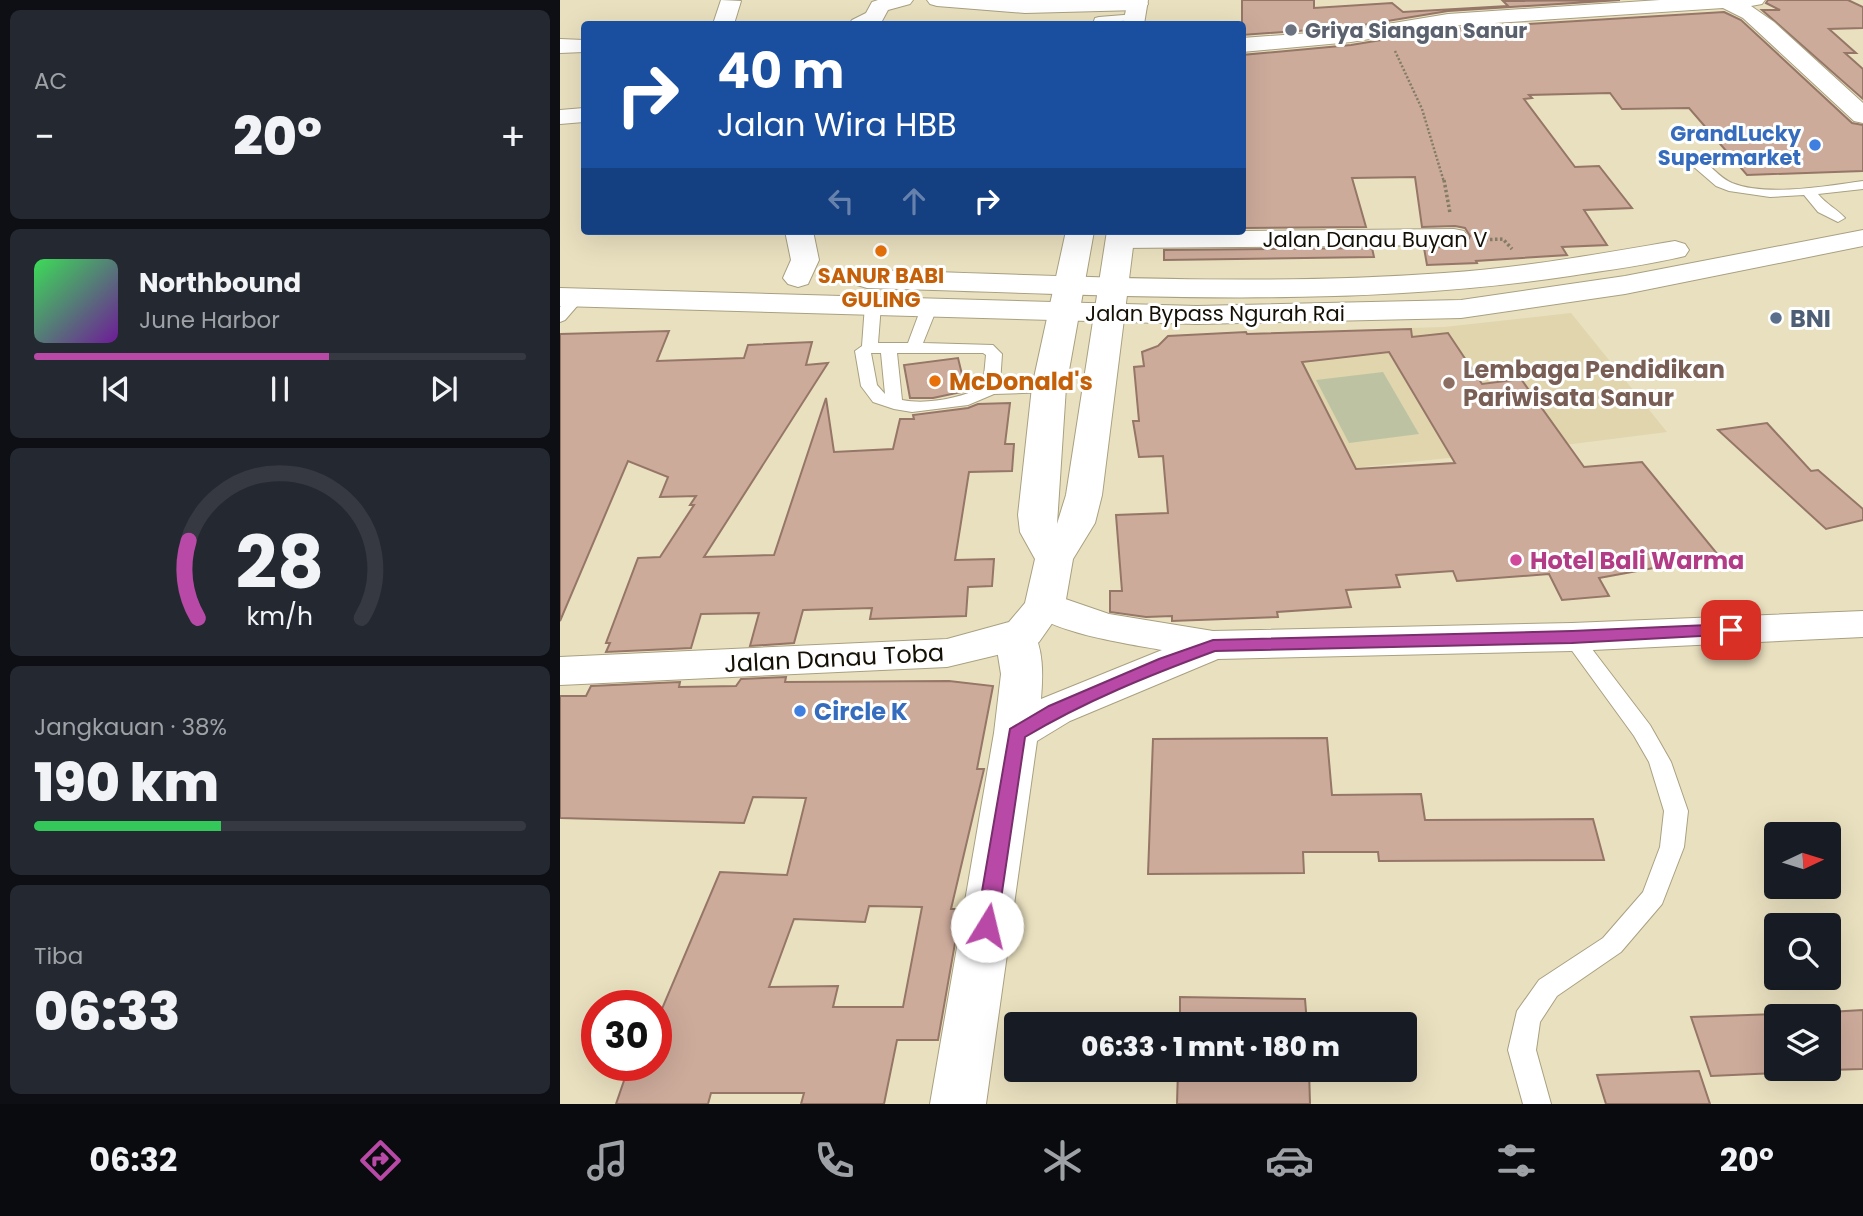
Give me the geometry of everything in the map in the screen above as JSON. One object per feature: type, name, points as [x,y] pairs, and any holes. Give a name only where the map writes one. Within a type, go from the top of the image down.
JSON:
[{"type":"main road","points":[[866,21],[875,17],[879,6],[903,0]]},
{"type":"main road","points":[[937,0],[1025,7],[1137,11]]},
{"type":"main road","points":[[1246,44],[1351,36],[1498,9],[1755,0]]},
{"type":"main road","points":[[725,21],[731,1]]},
{"type":"main road","points":[[1725,2],[1750,14],[1766,27],[1863,115]]},
{"type":"main road","points":[[560,46],[581,46]]},
{"type":"main road","points":[[560,66],[581,66]]},
{"type":"main road","points":[[560,117],[581,115]]},
{"type":"main road","name":"Jalan Bypass Ngurah Rai","points":[[564,296],[798,278],[1112,299],[1413,284],[1531,271],[1675,250],[1851,216]]},
{"type":"main road","points":[[798,278],[805,260],[800,235]]},
{"type":"main road","points":[[1054,559],[1039,532],[1037,515],[1049,387],[1079,235]]},
{"type":"main road","points":[[958,1104],[1016,733],[1030,621],[1054,559],[1076,523],[1084,495],[1120,235]]},
{"type":"main road","name":"Jalan Danau Buyan V","points":[[1120,235],[1454,237]]},
{"type":"main road","name":"Jalan Bypass Ngurah Rai","points":[[1112,299],[1263,315],[1461,309],[1578,293],[1863,239]]},
{"type":"main road","points":[[1675,250],[1701,270]]},
{"type":"main road","name":"Jalan Bypass Ngurah Rai","points":[[564,296],[929,308],[1066,298]]},
{"type":"main road","points":[[1030,621],[1102,626],[1213,645],[1572,637],[1863,624]]},
{"type":"main road","name":"Jalan Danau Toba","points":[[560,671],[947,653],[1030,621]]},
{"type":"main road","points":[[1016,733],[1055,710],[1213,645]]},
{"type":"lane","points":[[1099,21],[1137,11]]},
{"type":"lane","points":[[1692,158],[1722,184],[1742,190],[1808,191],[1863,185]]},
{"type":"lane","points":[[1808,191],[1820,207],[1851,216]]},
{"type":"lane","points":[[870,348],[873,305]]},
{"type":"lane","points":[[914,347],[929,308]]},
{"type":"lane","points":[[991,389],[994,354],[987,348],[870,348],[863,351],[869,386],[879,398],[894,404],[912,407],[968,400],[991,389],[1049,387]]},
{"type":"lane","points":[[889,348],[894,404]]},
{"type":"lane","points":[[1537,1104],[1522,1050],[1527,1019],[1548,988],[1612,945],[1653,897],[1672,847],[1676,811],[1660,762],[1643,731],[1604,683],[1572,637]]},
{"type":"path","points":[[1383,29],[1417,91],[1439,157],[1454,237]]},
{"type":"path","name":"Jalan Danau Buyan V","points":[[1454,237],[1459,240],[1503,239],[1531,271]]},
{"type":"shaded area","name":"Lembaga Pendidikan Pariwisata Sanur","points":[[1571,313],[1667,432],[1314,472],[1248,333],[1444,327]]},
{"type":"green space","points":[[1383,372],[1419,434],[1349,443],[1316,380]]},
{"type":"building","points":[[1242,0],[1314,0],[1314,8],[1392,3],[1403,12],[1508,6],[1503,1],[1620,0],[1448,11],[1351,27],[1246,35],[1246,21],[1242,21]]},
{"type":"building","points":[[1768,0],[1848,0],[1863,7],[1863,28],[1829,29],[1856,53],[1845,53],[1863,69],[1863,99],[1762,10],[1780,10],[1766,3]]},
{"type":"building","points":[[1724,12],[1741,20],[1852,123],[1863,125],[1863,171],[1747,175],[1689,108],[1622,109],[1610,93],[1529,95],[1532,98],[1524,99],[1575,167],[1599,166],[1632,208],[1584,210],[1607,245],[1562,247],[1567,255],[1427,265],[1424,248],[1465,246],[1470,236],[1465,228],[1455,226],[1422,227],[1415,177],[1352,178],[1366,227],[1246,228],[1246,55],[1351,45],[1448,29]]},
{"type":"building","points":[[1372,248],[1374,257],[1164,260],[1164,250]]},
{"type":"building","points":[[1411,329],[1412,337],[1448,333],[1482,384],[1521,379],[1584,467],[1642,462],[1719,556],[1599,578],[1609,596],[1562,600],[1549,574],[1457,581],[1453,571],[1396,575],[1400,587],[1346,590],[1351,607],[1277,612],[1278,617],[1172,621],[1172,616],[1146,617],[1110,612],[1110,591],[1122,591],[1116,515],[1168,513],[1163,456],[1139,457],[1133,421],[1139,421],[1134,367],[1144,366],[1142,352],[1158,346],[1168,336]],"holes":[[[1389,352],[1455,463],[1356,469],[1302,362]]]},
{"type":"building","points":[[669,331],[657,361],[744,358],[748,345],[812,342],[806,365],[828,363],[704,557],[774,555],[826,398],[834,452],[893,449],[900,419],[914,419],[913,415],[968,408],[978,404],[1010,403],[1005,444],[1014,444],[1012,471],[969,472],[955,560],[994,559],[992,586],[968,587],[966,616],[870,619],[872,608],[803,610],[794,643],[750,646],[759,613],[701,614],[691,648],[606,652],[610,643],[606,643],[638,558],[660,557],[694,505],[690,505],[696,496],[660,497],[668,477],[628,461],[560,621],[560,334]]},
{"type":"building","name":"McDonald's","points":[[958,358],[966,391],[933,398],[910,398],[904,365]]},
{"type":"building","points":[[1767,423],[1811,471],[1818,470],[1863,509],[1863,520],[1826,529],[1718,430]]},
{"type":"building","points":[[786,677],[785,682],[949,681],[993,686],[977,769],[984,769],[951,909],[961,909],[938,1040],[897,1040],[884,1104],[801,1104],[804,1093],[711,1093],[708,1104],[616,1104],[624,1081],[672,1081],[670,990],[720,872],[787,875],[806,798],[753,797],[744,823],[560,818],[560,696],[586,696],[591,686],[680,682],[679,687],[736,686],[741,679]],"holes":[[[869,906],[922,907],[903,1007],[833,1007],[838,986],[769,987],[794,919],[865,922]]]},
{"type":"building","points":[[1327,738],[1332,795],[1421,794],[1425,820],[1593,819],[1604,860],[1379,861],[1378,852],[1303,852],[1304,873],[1148,874],[1153,739]]},
{"type":"building","points":[[1180,997],[1305,999],[1306,1012],[1180,1012]]},
{"type":"building","points":[[1863,1010],[1863,1069],[1841,1070],[1841,1011]]},
{"type":"building","points":[[1764,1014],[1764,1074],[1711,1076],[1691,1017]]},
{"type":"building","points":[[1699,1071],[1710,1104],[1606,1104],[1597,1075]]},
{"type":"building","points":[[1178,1082],[1309,1082],[1310,1104],[1177,1104]]},
{"type":"place","name":"Griya Siangan Sanur","points":[[1291,30]]},
{"type":"place","name":"GrandLucky Supermarket","points":[[1815,145]]},
{"type":"place","name":"SANUR BABI GULING","points":[[881,251]]},
{"type":"place","name":"BNI","points":[[1776,318]]},
{"type":"place","name":"McDonald's","points":[[935,381]]},
{"type":"place","name":"Lembaga Pendidikan Pariwisata Sanur","points":[[1449,383]]},
{"type":"place","name":"Hotel Bali Warma","points":[[1516,560]]},
{"type":"place","name":"Circle K","points":[[800,711]]},
{"type":"route","points":[[987,926],[1016,733],[1055,710],[1166,663],[1213,645],[1572,637],[1731,630]]}]
